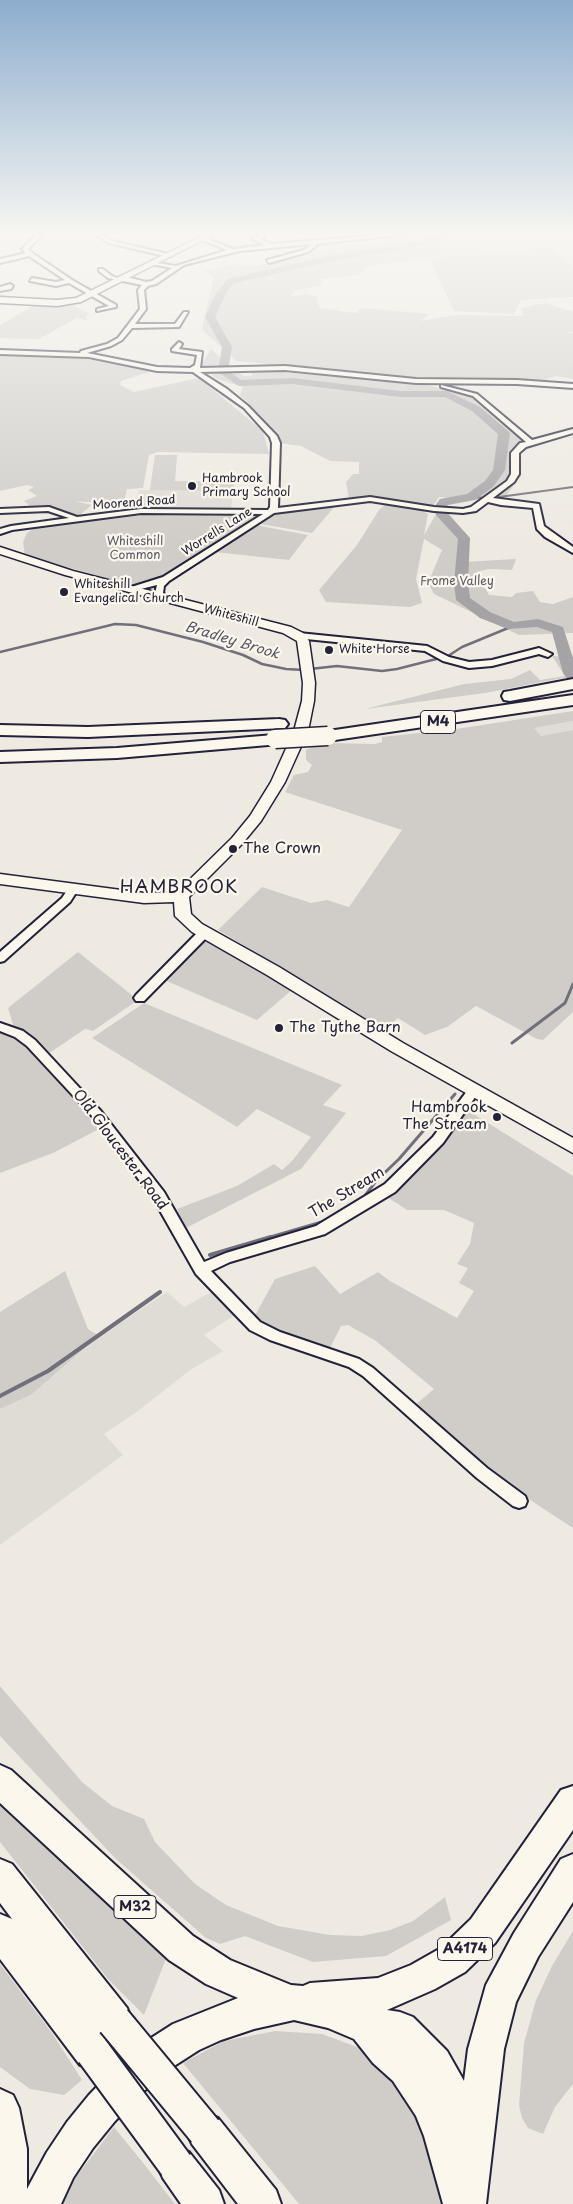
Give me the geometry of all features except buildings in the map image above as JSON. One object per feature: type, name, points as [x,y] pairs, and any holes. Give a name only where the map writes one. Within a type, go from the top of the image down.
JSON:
[{"type":"highway","name":"M4","points":[[329,728],[573,684]]},
{"type":"highway","name":"M4","points":[[0,743],[67,746],[329,728],[413,726],[573,700]]},
{"type":"highway","name":"M4","points":[[0,718],[206,737]]},
{"type":"highway","name":"M4","points":[[0,730],[206,737]]},
{"type":"highway","name":"M4","points":[[0,757],[117,753],[206,737]]},
{"type":"highway","name":"M32","points":[[0,1781],[181,1948],[218,1972],[292,2002]]},
{"type":"highway","name":"A4174","points":[[292,2002],[380,1996],[423,1977],[453,1960],[483,1931],[573,1802]]},
{"type":"highway","name":"A4174","points":[[469,2193],[486,2049],[498,1998],[526,1945],[573,1871]]},
{"type":"highway","points":[[0,1876],[114,2021],[206,2131],[262,2204]]},
{"type":"highway","points":[[0,1931],[206,2204]]},
{"type":"highway","points":[[40,2204],[60,2165],[80,2135],[102,2108],[131,2078],[161,2053],[186,2037],[217,2023],[254,2011],[292,2002],[328,2010],[367,2026],[386,2050],[406,2068],[430,2104],[469,2193]]},
{"type":"highway","points":[[0,2108],[8,2149],[8,2204]]},
{"type":"main road","name":"Whiteshill","points":[[0,550],[69,573],[287,630],[299,636]]},
{"type":"main road","points":[[183,916],[181,897],[237,841],[256,818],[278,782],[302,731],[308,701],[308,678],[303,641],[299,636]]},
{"type":"main road","points":[[0,879],[144,898],[181,897]]},
{"type":"main road","points":[[144,898],[183,916],[204,933],[273,970],[396,1047],[573,1146]]},
{"type":"street","points":[[75,354],[109,344],[122,337]]},
{"type":"street","points":[[179,344],[174,350],[200,353],[198,366],[191,370]]},
{"type":"street","points":[[0,352],[75,354],[116,359],[148,368],[191,370],[285,368],[416,381],[517,382],[573,386]]},
{"type":"street","name":"Worrells Lane","points":[[129,589],[166,579],[272,512],[276,499],[276,445],[273,436],[246,407],[226,390],[204,375],[191,370]]},
{"type":"street","points":[[416,381],[475,395],[488,404],[529,441],[573,431]]},
{"type":"street","name":"Moorend Road","points":[[0,532],[11,528],[78,519],[157,511],[272,512],[360,499],[463,511],[481,505],[510,482],[515,474],[515,453],[529,441]]},
{"type":"street","points":[[488,499],[502,503]]},
{"type":"street","points":[[481,505],[502,503],[536,506],[540,527],[548,535],[573,551]]},
{"type":"street","points":[[0,511],[49,509],[78,519]]},
{"type":"street","points":[[163,597],[159,593],[160,586],[166,579]]},
{"type":"street","points":[[299,636],[427,649],[443,658],[477,666],[539,651],[548,654]]},
{"type":"street","points":[[0,958],[66,900],[74,888]]},
{"type":"street","points":[[140,998],[204,933]]},
{"type":"street","name":"Old Gloucester Road","points":[[3,1028],[20,1034],[31,1043],[96,1113],[159,1196],[201,1270],[255,1326],[275,1336],[354,1362],[368,1372],[482,1473],[519,1501]]},
{"type":"street","name":"The Stream","points":[[201,1270],[226,1258],[320,1230],[390,1188],[438,1140],[474,1090]]},
{"type":"shaded area","name":"Hambrook Primary School","points":[[155,455],[177,455],[175,481],[234,482],[231,509],[136,509],[139,490],[150,490]]},
{"type":"shaded area","points":[[573,721],[573,730],[541,736],[533,728]]},
{"type":"shaded area","points":[[215,1290],[235,1315],[204,1335],[223,1351],[190,1370],[138,1411],[104,1434],[123,1455],[0,1545],[0,1409],[31,1395],[99,1337],[167,1292],[184,1307]]},
{"type":"green space","points":[[0,337],[43,337],[39,339]]},
{"type":"green space","points":[[210,337],[573,337],[573,379],[556,376],[538,382],[416,378],[237,361]]},
{"type":"green space","points":[[211,349],[234,370],[244,376],[252,376],[253,370],[417,382],[474,398],[500,416],[520,437],[521,476],[505,497],[477,500],[439,497],[432,507],[376,497],[349,499],[346,482],[353,474],[359,474],[359,462],[330,461],[301,446],[280,443],[279,434],[240,395],[243,387],[217,379],[201,366]]},
{"type":"green space","points":[[0,355],[66,356],[109,360],[152,371],[121,381],[120,385],[134,392],[199,378],[263,431],[269,454],[158,452],[149,455],[143,488],[127,489],[123,505],[75,501],[92,505],[76,518],[49,509],[25,510],[29,505],[24,501],[37,496],[28,490],[34,487],[27,485],[0,491]]},
{"type":"green space","points":[[155,455],[177,455],[175,481],[234,482],[233,491],[150,490]]},
{"type":"green space","points":[[337,504],[312,533],[261,524],[278,512]]},
{"type":"green space","name":"Frome Valley","points":[[386,504],[420,509],[428,514],[424,535],[436,514],[463,541],[463,562],[516,559],[512,570],[489,569],[476,572],[489,595],[512,597],[516,593],[533,591],[540,602],[553,604],[573,597],[573,633],[519,635],[434,594],[428,583],[442,550],[424,539],[416,579],[422,603],[410,607],[326,602],[319,590],[357,545],[379,510]]},
{"type":"green space","name":"Whiteshill Common","points":[[167,512],[169,515],[263,514],[250,524],[308,535],[289,560],[205,551],[159,579],[137,586],[25,556],[23,542],[27,533],[39,525],[142,513]]},
{"type":"green space","points":[[552,656],[573,657],[573,676],[485,693],[365,709],[464,684],[511,679],[530,670],[540,680],[565,676]]},
{"type":"green space","points":[[573,711],[573,721],[534,728],[541,736],[573,730],[573,1012],[543,1040],[537,1039],[476,1006],[447,1027],[425,1035],[398,1018],[385,1030],[218,930],[262,887],[311,903],[327,900],[349,907],[402,830],[285,792],[294,775],[308,772],[312,765],[306,760],[306,750],[329,743],[375,744],[382,742],[382,737],[456,729]]},
{"type":"green space","points":[[200,940],[294,988],[257,1020],[162,979]]},
{"type":"green space","points":[[78,952],[138,1000],[93,1031],[85,1029],[48,1054],[26,1034],[15,1031],[8,1008]]},
{"type":"green space","points":[[144,1003],[342,1085],[323,1105],[346,1113],[301,1169],[184,1229],[177,1209],[237,1186],[274,1164],[282,1170],[292,1161],[311,1137],[257,1109],[237,1127],[92,1038]]},
{"type":"green space","points":[[0,1031],[19,1039],[28,1046],[99,1129],[53,1153],[0,1173]]},
{"type":"green space","points":[[464,1108],[573,1176],[573,1528],[489,1473],[414,1406],[434,1389],[376,1341],[348,1325],[341,1326],[330,1348],[299,1339],[253,1319],[275,1279],[315,1266],[340,1294],[378,1272],[390,1281],[457,1318],[474,1291],[459,1283],[468,1268],[457,1264],[470,1244],[474,1223],[444,1210],[407,1210],[387,1197]]},
{"type":"green space","points":[[65,1271],[88,1329],[99,1336],[31,1395],[0,1409],[0,1312]]},
{"type":"green space","points":[[0,1686],[82,1782],[112,1806],[144,1819],[155,1842],[195,1884],[226,1905],[278,1926],[330,1935],[362,1936],[390,1930],[413,1921],[445,1897],[451,1920],[386,1956],[313,1962],[245,1936],[220,1944],[206,1938],[116,1859],[0,1736]]},
{"type":"green space","points":[[0,1795],[167,1956],[144,2015],[108,1979],[0,1842]]},
{"type":"green space","points":[[573,1931],[573,2084],[555,2107],[543,2134],[528,2128],[522,2118],[519,2105],[524,2043],[536,2000],[552,1966]]},
{"type":"green space","points":[[0,1964],[52,2033],[82,2080],[64,2095],[30,2089],[0,2067]]},
{"type":"green space","points":[[275,2031],[322,2034],[360,2048],[393,2069],[440,2164],[442,2204],[299,2204],[183,2063],[224,2041]]},
{"type":"green space","points":[[114,2127],[175,2204],[63,2204],[73,2181]]},
{"type":"waterway","points":[[221,337],[227,347],[223,372],[239,383],[293,381],[400,394],[447,394],[476,409],[504,433],[499,470],[489,484],[471,497],[444,502],[440,507]]},
{"type":"waterway","points":[[499,497],[573,487]]},
{"type":"waterway","points":[[471,497],[486,498]]},
{"type":"waterway","points":[[440,512],[464,538],[461,583],[463,600],[485,615],[513,626],[538,623],[558,630],[570,673],[573,677]]},
{"type":"waterway","name":"Bradley Brook","points":[[0,652],[115,624]]},
{"type":"waterway","name":"Bradley Brook","points":[[115,624],[136,625],[203,642],[243,655],[262,664],[286,669],[304,670]]},
{"type":"waterway","name":"Bradley Brook","points":[[310,669],[337,666],[382,671],[397,669],[448,656],[462,647],[513,626]]},
{"type":"waterway","points":[[512,1043],[565,1003],[573,984]]},
{"type":"waterway","points":[[364,1197],[376,1181],[399,1159],[455,1094]]},
{"type":"waterway","points":[[267,1238],[325,1221]]},
{"type":"waterway","points":[[210,1255],[271,1237]]},
{"type":"waterway","points":[[0,1396],[48,1371],[160,1292]]},
{"type":"place","name":"Hambrook Primary School","points":[[192,486]]},
{"type":"place","name":"Whiteshill Evangelical Church","points":[[64,592]]},
{"type":"place","name":"White Horse","points":[[329,650]]},
{"type":"place","name":"The Crown","points":[[233,849]]},
{"type":"place","name":"The Tythe Barn","points":[[279,1028]]},
{"type":"place","name":"Hambrook The Stream","points":[[497,1117]]},
{"type":"district","name":"HAMBROOK","points":[[179,888]]}]
